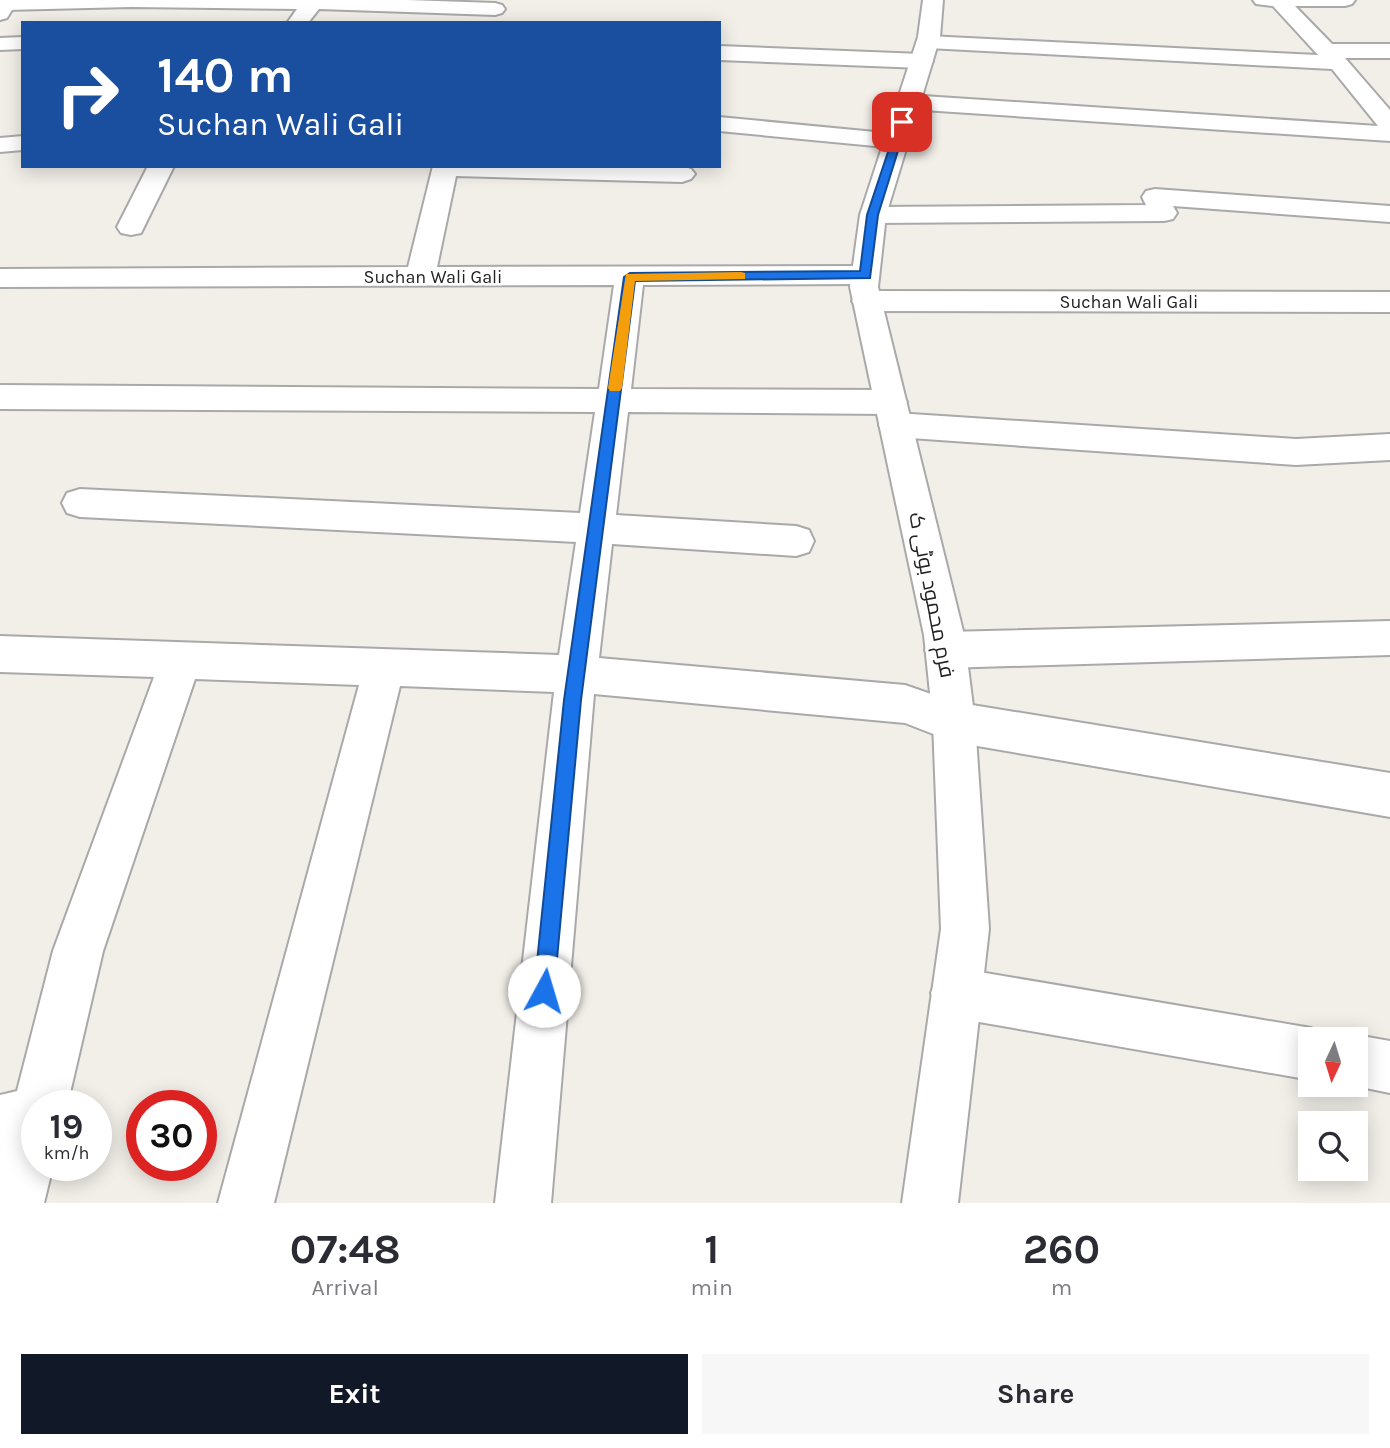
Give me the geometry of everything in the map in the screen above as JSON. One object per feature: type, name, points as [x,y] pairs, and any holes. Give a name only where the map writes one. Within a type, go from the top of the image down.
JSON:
[{"type":"street","name":"فرم محمود بوٹی ک","points":[[930,1203],[965,929],[954,722],[944,635],[866,288],[873,215],[925,52],[933,0]]},
{"type":"street","points":[[1255,0],[1345,0]]},
{"type":"street","points":[[1279,0],[1332,57],[1389,125]]},
{"type":"street","points":[[4,6],[131,1],[313,3],[494,11]]},
{"type":"street","points":[[300,21],[313,3]]},
{"type":"street","points":[[0,44],[21,43]]},
{"type":"street","points":[[721,53],[925,52],[1332,57],[1390,51]]},
{"type":"street","points":[[908,102],[1389,125]]},
{"type":"street","points":[[721,124],[896,141]]},
{"type":"street","points":[[0,145],[21,143]]},
{"type":"street","points":[[131,227],[160,168]]},
{"type":"street","points":[[420,278],[446,168]]},
{"type":"street","points":[[480,168],[682,174]]},
{"type":"street","points":[[873,215],[1164,213],[1155,197],[1390,214]]},
{"type":"street","points":[[523,1203],[576,674],[630,277]]},
{"type":"street","name":"Suchan Wali Gali","points":[[0,278],[630,277],[866,288],[1390,302]]},
{"type":"street","points":[[0,397],[613,400],[893,413],[1296,452],[1390,447]]},
{"type":"street","points":[[80,503],[596,528],[796,541]]},
{"type":"street","points":[[945,650],[1390,638]]},
{"type":"street","points":[[0,654],[576,674],[905,704],[954,722],[1390,795]]},
{"type":"street","points":[[44,1090],[78,951],[181,660]]},
{"type":"street","points":[[246,1203],[384,667]]},
{"type":"street","points":[[956,993],[1298,1052]]},
{"type":"street","points":[[1368,1063],[1390,1067]]},
{"type":"street","points":[[0,1122],[21,1119]]},
{"type":"street","points":[[16,1203],[21,1181]]},
{"type":"slow traffic","points":[[615,388],[630,277],[741,276]]},
{"type":"route","points":[[544,991],[573,700],[630,277],[865,275],[873,215],[902,122]]}]
